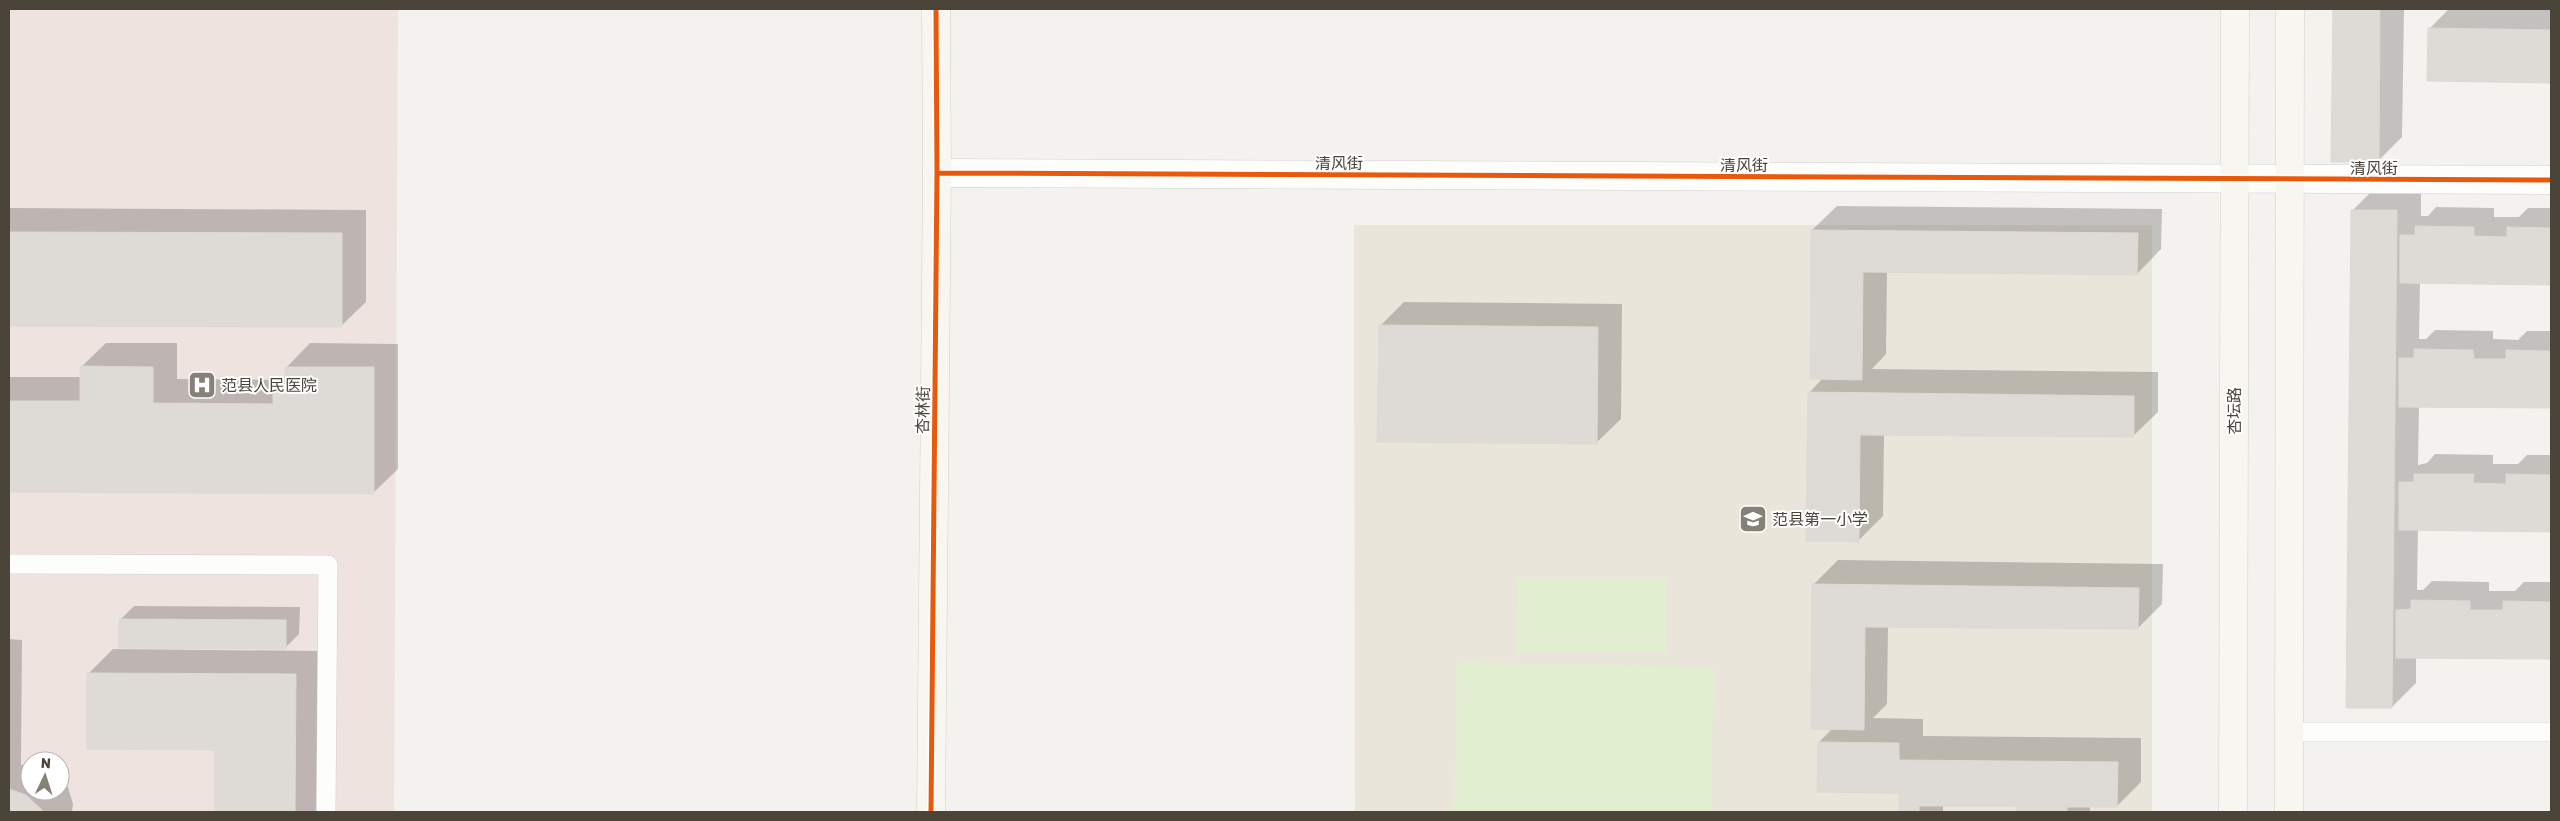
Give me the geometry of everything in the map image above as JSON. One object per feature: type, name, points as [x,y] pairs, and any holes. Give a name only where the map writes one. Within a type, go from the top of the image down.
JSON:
[{"type":"street","name":"杏林街","points":[[931,812],[937,173],[936,9]]},
{"type":"street","name":"杏坛路","points":[[2233,812],[2235,9]]},
{"type":"street","points":[[2289,812],[2290,9]]},
{"type":"street","name":"清风街","points":[[937,173],[2551,180]]},
{"type":"lane","points":[[9,564],[328,565],[326,812]]},
{"type":"lane","points":[[2290,732],[2551,732]]},
{"type":"shaded area","name":"范县人民医院","points":[[9,9],[398,9],[394,812],[9,812]]},
{"type":"shaded area","name":"范县第一小学","points":[[1354,225],[2152,225],[2152,812],[1355,812]]},
{"type":"green space","points":[[1518,577],[1666,577],[1666,654],[1517,653]]},
{"type":"green space","points":[[1457,662],[1714,667],[1711,812],[1454,812]]},
{"type":"building","points":[[2333,9],[2380,9],[2379,162],[2331,162]]},
{"type":"building","points":[[2428,28],[2551,30],[2551,83],[2427,81]]},
{"type":"building","points":[[2351,210],[2397,210],[2392,708],[2346,708]]},
{"type":"building","points":[[2415,226],[2474,227],[2474,236],[2507,237],[2507,227],[2551,228],[2551,285],[2400,283],[2400,235],[2415,235]]},
{"type":"building","points":[[1811,230],[2138,233],[2137,275],[1863,272],[1862,380],[1810,379]]},
{"type":"building","points":[[9,232],[342,233],[342,327],[9,326]]},
{"type":"building","points":[[1379,325],[1598,327],[1597,444],[1377,442]]},
{"type":"building","points":[[2414,349],[2473,350],[2474,359],[2506,359],[2506,350],[2551,351],[2551,408],[2399,407],[2399,358],[2414,358]]},
{"type":"building","points":[[80,366],[153,367],[153,403],[273,404],[273,386],[285,386],[285,367],[374,367],[374,494],[9,492],[9,401],[80,401]]},
{"type":"building","points":[[1808,392],[2134,396],[2134,437],[1860,435],[1859,542],[1806,541]]},
{"type":"building","points":[[2414,474],[2474,474],[2473,483],[2506,484],[2506,474],[2551,475],[2551,532],[2399,530],[2399,482],[2414,482]]},
{"type":"building","points":[[1812,584],[2139,588],[2138,629],[1865,627],[1864,730],[1811,729]]},
{"type":"building","points":[[2411,600],[2470,601],[2470,610],[2503,610],[2503,601],[2551,602],[2551,659],[2396,658],[2396,610],[2411,609]]},
{"type":"building","points":[[119,619],[286,620],[286,649],[119,648]]},
{"type":"building","points":[[87,673],[296,674],[295,812],[215,812],[215,750],[87,749]]},
{"type":"building","points":[[1818,742],[1899,743],[1899,760],[2118,762],[2117,807],[2067,807],[2067,812],[2016,812],[2016,806],[1919,806],[1919,812],[1899,812],[1899,793],[1817,792]]},
{"type":"building","points":[[9,789],[20,793],[20,801],[32,801],[44,812],[9,812]]},
{"type":"cycle path","points":[[931,812],[937,173],[936,9]]},
{"type":"cycle path","points":[[937,173],[2551,180]]},
{"type":"place","name":"范县人民医院","points":[[202,385]]},
{"type":"place","name":"范县第一小学","points":[[1753,519]]}]
